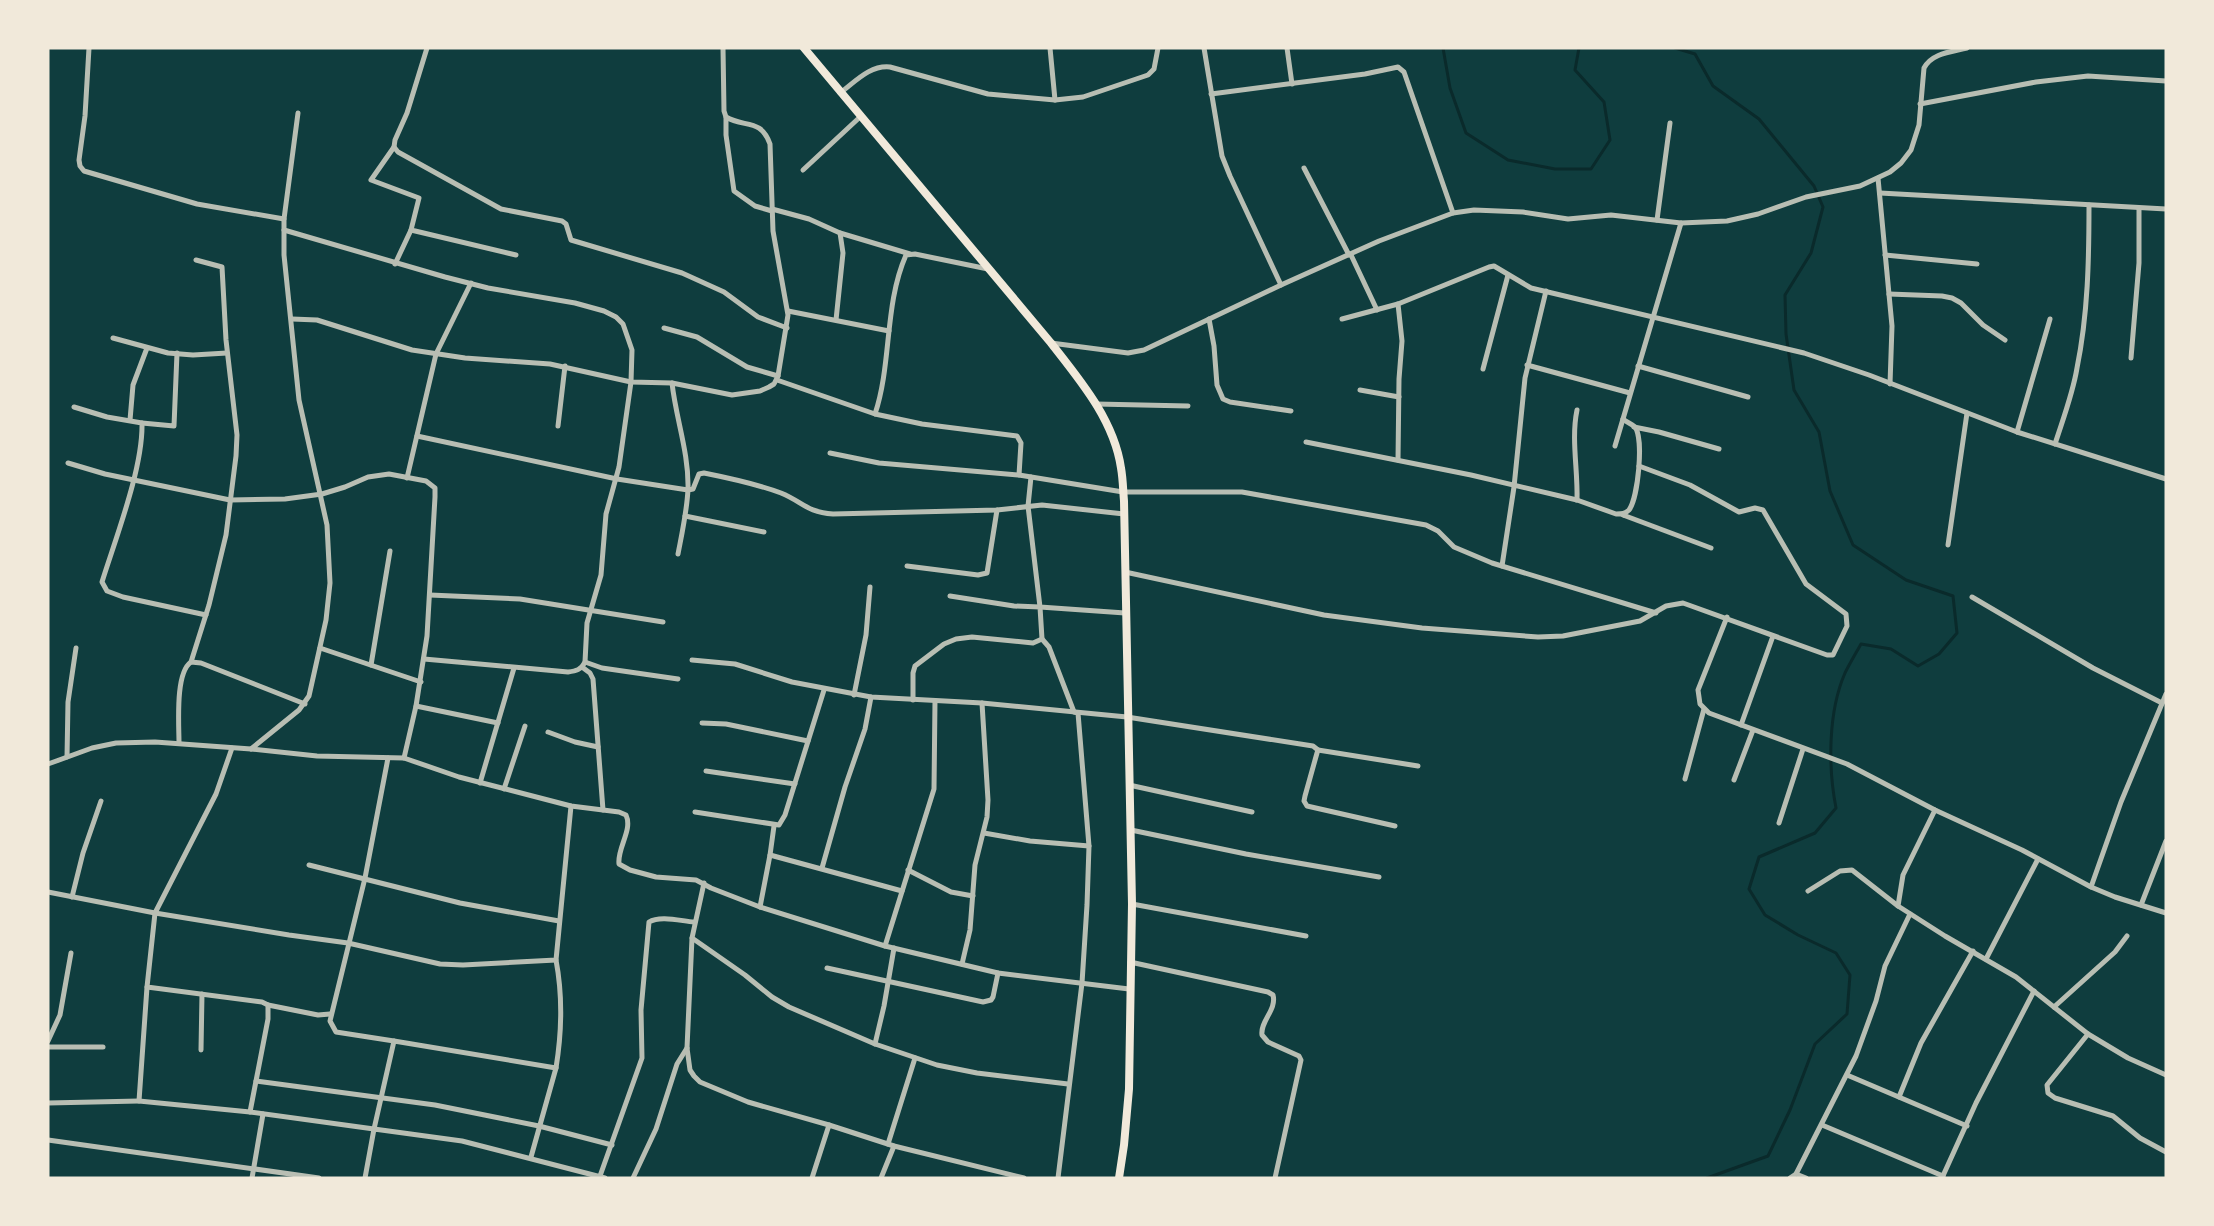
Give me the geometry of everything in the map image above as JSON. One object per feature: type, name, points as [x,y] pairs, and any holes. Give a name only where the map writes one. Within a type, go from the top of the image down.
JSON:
[{"type":"main road","points":[[804,48],[1051,343],[1096,404],[1111,435],[1121,466],[1132,904],[1129,1089],[1119,1178]]},
{"type":"street","points":[[89,48],[85,116],[79,160],[84,171],[89,175],[197,204],[284,219]]},
{"type":"street","points":[[395,264],[411,230],[419,198],[370,180],[394,147],[427,48]]},
{"type":"street","points":[[723,48],[724,111],[734,191],[755,206],[809,219],[840,233],[910,254],[988,268]]},
{"type":"street","points":[[1050,48],[1055,100]]},
{"type":"street","points":[[840,93],[873,69],[881,66],[988,94],[1055,100],[1083,97],[1148,75],[1154,69],[1158,48]]},
{"type":"street","points":[[1204,48],[1217,133],[1226,166],[1281,285]]},
{"type":"street","points":[[1287,48],[1292,84]]},
{"type":"street","points":[[1051,343],[1136,353],[1379,241],[1453,213],[1474,210],[1523,212],[1568,219],[1611,215],[1681,223],[1743,219],[1806,197],[1860,186],[1878,178],[1901,163],[1911,150],[1919,125],[1924,68],[1927,63],[1941,54],[1967,48]]},
{"type":"street","points":[[1211,94],[1365,74],[1398,67],[1404,72],[1453,213]]},
{"type":"street","points":[[1920,104],[2036,82],[2088,76],[2166,81]]},
{"type":"street","points":[[251,749],[305,704],[311,689],[329,602],[330,571],[327,525],[322,494],[302,416],[284,255],[284,219],[298,113]]},
{"type":"street","points":[[292,319],[317,320],[393,345],[436,354],[564,366],[631,382],[672,383],[714,392],[741,394],[769,387],[778,378],[788,311],[773,231],[770,144],[767,136],[756,126],[726,117]]},
{"type":"street","points":[[803,170],[860,117]]},
{"type":"street","points":[[1657,220],[1670,123]]},
{"type":"street","points":[[394,147],[409,159],[501,208],[562,221],[566,224],[571,240],[651,262],[709,284],[758,317],[787,328]]},
{"type":"street","points":[[1304,168],[1351,255],[1377,310]]},
{"type":"street","points":[[1878,178],[1893,341],[1890,384]]},
{"type":"street","points":[[1880,193],[2166,209]]},
{"type":"street","points":[[2055,444],[2074,381],[2080,349],[2089,271],[2089,205]]},
{"type":"street","points":[[2131,358],[2139,263],[2139,208]]},
{"type":"street","points":[[1615,446],[1681,223]]},
{"type":"street","points":[[284,230],[395,264],[471,283],[575,303],[616,317],[623,324],[632,350],[631,382],[617,479],[609,502],[601,574],[587,623],[584,665],[593,679],[603,810]]},
{"type":"street","points":[[411,230],[516,255]]},
{"type":"street","points":[[836,320],[843,252],[840,233]]},
{"type":"street","points":[[875,414],[883,384],[895,294],[904,260],[910,254]]},
{"type":"street","points":[[1885,255],[1977,264]]},
{"type":"street","points":[[191,662],[206,615],[226,535],[237,435],[227,353],[222,267],[196,260]]},
{"type":"street","points":[[1342,319],[1398,304],[1489,267],[1498,268],[1531,288],[1804,353],[2017,432],[2166,479]]},
{"type":"street","points":[[1482,369],[1508,275]]},
{"type":"street","points":[[407,478],[436,354],[471,283]]},
{"type":"street","points":[[1502,566],[1527,365],[1546,291]]},
{"type":"street","points":[[1889,294],[1952,298],[1961,303],[1983,325],[2005,340]]},
{"type":"street","points":[[1398,304],[1402,341],[1398,460]]},
{"type":"street","points":[[788,311],[890,331]]},
{"type":"street","points":[[1209,319],[1217,385],[1222,399],[1291,411]]},
{"type":"street","points":[[2017,432],[2050,319]]},
{"type":"street","points":[[664,328],[697,337],[747,367],[875,414],[922,424],[1017,436],[1021,443],[1019,475]]},
{"type":"street","points":[[113,338],[147,348],[177,353],[193,355],[227,353]]},
{"type":"street","points":[[130,420],[133,385],[147,348]]},
{"type":"street","points":[[74,407],[107,417],[174,426],[177,353]]},
{"type":"street","points":[[1527,365],[1630,393]]},
{"type":"street","points":[[558,426],[564,366]]},
{"type":"street","points":[[1638,366],[1748,397]]},
{"type":"street","points":[[672,383],[684,447],[688,490],[678,554]]},
{"type":"street","points":[[1360,390],[1399,397]]},
{"type":"street","points":[[1096,404],[1188,406]]},
{"type":"street","points":[[1577,410],[1574,435],[1578,472],[1577,500]]},
{"type":"street","points":[[1948,545],[1967,413]]},
{"type":"street","points":[[1623,420],[1635,427],[1719,449]]},
{"type":"street","points":[[142,423],[143,439],[133,480],[102,582],[107,591],[123,597],[206,615]]},
{"type":"street","points":[[1623,514],[1629,511],[1632,504],[1639,466],[1639,436],[1635,427]]},
{"type":"street","points":[[417,436],[617,479],[688,490],[693,489],[699,474],[704,473],[782,494],[819,513],[997,510],[1028,506],[1060,506],[1124,514]]},
{"type":"street","points":[[1306,442],[1577,500],[1616,514],[1623,514],[1711,548]]},
{"type":"street","points":[[830,453],[879,463],[1019,475],[1123,492],[1242,492],[1426,525],[1438,531],[1454,547],[1502,566],[1656,613]]},
{"type":"street","points":[[68,463],[133,480],[230,500],[285,499],[322,494],[377,475],[389,474],[426,481],[435,488],[430,595],[424,659],[404,758]]},
{"type":"street","points":[[1125,573],[1324,615],[1422,628],[1538,637],[1563,636],[1640,621],[1666,606],[1683,603],[1827,655],[1833,655],[1847,626],[1846,614],[1806,584],[1764,510],[1755,508],[1739,512],[1690,485],[1639,466]]},
{"type":"street","points":[[1031,477],[1028,506],[1042,639],[1049,647],[1074,712],[1078,713]]},
{"type":"street","points":[[907,566],[978,575],[987,573],[997,510]]},
{"type":"street","points":[[685,516],[764,532]]},
{"type":"street","points":[[371,665],[390,551]]},
{"type":"street","points":[[854,695],[866,635],[870,586]]},
{"type":"street","points":[[430,595],[520,599],[663,622]]},
{"type":"street","points":[[950,596],[1014,606],[1125,613]]},
{"type":"street","points":[[1972,597],[2092,668],[2162,703]]},
{"type":"street","points":[[1727,617],[1698,690],[1700,704],[1704,709],[1753,730],[1847,764],[2091,887],[2166,913]]},
{"type":"street","points":[[1741,725],[1773,636]]},
{"type":"street","points":[[913,700],[915,666],[944,644],[956,639],[972,637],[1033,644],[1042,639]]},
{"type":"street","points":[[67,757],[68,702],[76,648]]},
{"type":"street","points":[[320,648],[421,682]]},
{"type":"street","points":[[424,659],[568,672],[578,670],[584,665],[678,679]]},
{"type":"street","points":[[692,660],[735,664],[824,690],[871,698],[982,704],[1127,717],[1313,746],[1318,750],[1418,766]]},
{"type":"street","points":[[179,743],[179,698],[186,665],[191,662],[201,663],[305,704]]},
{"type":"street","points":[[480,783],[514,668]]},
{"type":"street","points":[[695,812],[774,826],[783,821],[824,690]]},
{"type":"street","points":[[2091,887],[2121,802],[2166,694]]},
{"type":"street","points":[[822,868],[845,787],[865,729],[871,698]]},
{"type":"street","points":[[885,946],[934,789],[935,701]]},
{"type":"street","points":[[962,964],[970,930],[975,866],[984,833],[988,800],[982,704]]},
{"type":"street","points":[[416,706],[498,723]]},
{"type":"street","points":[[1685,778],[1704,709]]},
{"type":"street","points":[[1058,1178],[1082,983],[1089,846],[1078,713]]},
{"type":"street","points":[[702,723],[726,724],[808,741]]},
{"type":"street","points":[[504,789],[525,726]]},
{"type":"street","points":[[1734,780],[1753,730]]},
{"type":"street","points":[[549,732],[575,742],[598,747]]},
{"type":"street","points":[[48,764],[92,748],[116,743],[179,743],[327,757],[404,758],[480,783],[571,806],[626,815],[628,820],[618,856],[619,864],[623,868],[656,877],[688,878],[760,907],[885,946],[998,973],[1129,989]]},
{"type":"street","points":[[139,1101],[155,913],[216,794],[232,748]]},
{"type":"street","points":[[1779,823],[1803,749]]},
{"type":"street","points":[[1318,750],[1304,801],[1307,806],[1395,826]]},
{"type":"street","points":[[388,758],[365,878],[330,1014],[332,1027],[336,1032],[556,1068]]},
{"type":"street","points":[[706,771],[795,783]]},
{"type":"street","points":[[1129,785],[1252,812]]},
{"type":"street","points":[[72,897],[83,853],[101,801]]},
{"type":"street","points":[[531,1157],[556,1068],[560,1042],[562,1006],[556,960],[571,806]]},
{"type":"street","points":[[1898,906],[1904,875],[1935,810]]},
{"type":"street","points":[[760,907],[774,826]]},
{"type":"street","points":[[1131,830],[1379,878]]},
{"type":"street","points":[[984,833],[1030,841],[1089,846]]},
{"type":"street","points":[[2141,905],[2166,841]]},
{"type":"street","points":[[770,855],[902,891]]},
{"type":"street","points":[[1986,959],[2038,859]]},
{"type":"street","points":[[309,865],[460,903],[559,921]]},
{"type":"street","points":[[908,870],[943,889],[973,896]]},
{"type":"street","points":[[1808,891],[1840,871],[1852,870],[1910,914],[2016,977],[2088,1034],[2128,1058],[2166,1075]]},
{"type":"street","points":[[704,883],[692,938],[687,1048],[690,1070],[694,1077],[700,1082],[748,1102],[891,1145],[1024,1178]]},
{"type":"street","points":[[48,892],[155,913],[348,943],[440,964],[556,960]]},
{"type":"street","points":[[1132,904],[1306,936]]},
{"type":"street","points":[[1790,1178],[1796,1174],[1847,1075],[1866,1031],[1884,966],[1910,914]]},
{"type":"street","points":[[48,1103],[139,1101],[250,1112],[462,1141],[603,1177],[642,1058],[641,1010],[649,922],[661,919],[694,922]]},
{"type":"street","points":[[2054,1007],[2115,952],[2127,936]]},
{"type":"street","points":[[692,938],[789,1007],[875,1044],[937,1065],[977,1073],[1068,1084]]},
{"type":"street","points":[[875,1044],[894,948]]},
{"type":"street","points":[[1899,1097],[1921,1043],[1973,951]]},
{"type":"street","points":[[48,1041],[60,1015],[71,953]]},
{"type":"street","points":[[1130,962],[1269,992],[1273,995],[1274,1005],[1262,1026],[1262,1035],[1268,1042],[1299,1056],[1301,1065],[1275,1178]]},
{"type":"street","points":[[827,968],[983,1002],[993,997],[998,973]]},
{"type":"street","points":[[147,987],[262,1002],[318,1015],[330,1014]]},
{"type":"street","points":[[1822,1125],[1942,1177],[1976,1103],[2034,991]]},
{"type":"street","points":[[201,1050],[202,994]]},
{"type":"street","points":[[250,1112],[268,1019],[267,1005]]},
{"type":"street","points":[[2088,1034],[2047,1085],[2048,1093],[2055,1098],[2113,1116],[2140,1138],[2166,1152]]},
{"type":"street","points":[[365,1178],[394,1041]]},
{"type":"street","points":[[48,1047],[103,1047]]},
{"type":"street","points":[[633,1178],[656,1130],[677,1064],[687,1048]]},
{"type":"street","points":[[881,1178],[915,1058]]},
{"type":"street","points":[[1847,1075],[1967,1126]]},
{"type":"street","points":[[256,1081],[435,1105],[539,1126],[612,1145]]},
{"type":"street","points":[[252,1178],[263,1114]]},
{"type":"street","points":[[812,1178],[829,1125]]},
{"type":"street","points":[[48,1140],[318,1178]]},
{"type":"street","points":[[1796,1174],[1806,1178]]},
{"type":"waterway","points":[[1443,48],[1450,88],[1466,133],[1508,160],[1555,169],[1591,169],[1610,140],[1604,102],[1575,70],[1579,48]]},
{"type":"waterway","points":[[1675,48],[1695,54],[1713,86],[1759,119],[1814,186],[1823,207],[1811,253],[1785,295],[1786,334],[1794,390],[1819,432],[1830,491],[1853,545],[1906,580],[1953,596],[1957,633],[1939,654],[1918,666],[1891,649],[1861,644],[1845,673],[1835,705],[1831,758],[1836,808],[1815,833],[1759,857],[1749,889],[1765,915],[1798,935],[1836,953],[1850,975],[1847,1014],[1815,1044],[1790,1110],[1768,1156],[1707,1178]]}]
